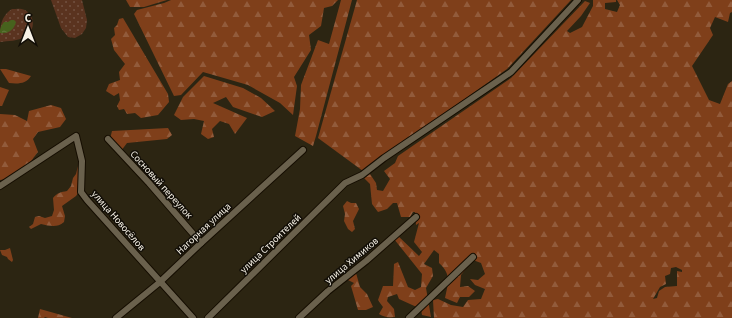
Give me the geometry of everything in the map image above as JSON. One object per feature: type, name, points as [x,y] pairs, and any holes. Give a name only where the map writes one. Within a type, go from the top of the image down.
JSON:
[{"type":"street","name":"улица Строителей","points":[[208,318],[345,183],[362,175],[384,158],[511,72],[578,0]]},
{"type":"street","name":"улица Новосёлов","points":[[0,186],[76,136],[82,161],[81,192],[160,282]]},
{"type":"street","name":"Сосновый переулок","points":[[108,139],[149,183],[201,243]]},
{"type":"street","name":"Нагорная улица","points":[[116,318],[160,282],[303,150]]},
{"type":"street","name":"улица Химиков","points":[[299,318],[328,291],[366,261],[416,217]]},
{"type":"street","points":[[409,318],[473,257]]},
{"type":"street","points":[[160,282],[193,318]]},
{"type":"shaded area","points":[[51,0],[82,0],[87,20],[86,28],[82,34],[75,38],[68,37],[61,28]]},
{"type":"shaded area","points":[[12,9],[23,9],[31,16],[33,23],[31,31],[25,37],[13,41],[0,42],[0,32],[3,19]]},
{"type":"green space","points":[[126,0],[167,0],[144,7],[130,7]]},
{"type":"green space","points":[[171,0],[338,0],[332,6],[324,8],[321,26],[309,35],[311,50],[294,77],[297,86],[293,115],[280,103],[248,85],[203,72],[181,95],[174,96],[134,14],[137,10]]},
{"type":"green space","points":[[341,0],[352,0],[313,146],[295,136],[300,109],[301,85],[318,40],[329,44]]},
{"type":"green space","points":[[357,0],[571,0],[507,69],[363,171],[318,138]]},
{"type":"green space","points":[[593,0],[616,0],[616,2],[605,3],[605,9],[617,12],[620,5],[617,0],[732,0],[732,12],[730,13],[728,22],[715,17],[710,28],[713,35],[692,66],[709,100],[720,104],[728,84],[732,81],[732,318],[434,318],[433,300],[438,299],[451,305],[463,307],[468,300],[481,299],[485,289],[475,285],[470,279],[478,280],[485,274],[481,263],[473,260],[461,275],[460,287],[468,286],[475,291],[469,297],[460,297],[457,303],[445,298],[448,279],[446,271],[439,263],[439,254],[434,250],[424,264],[432,268],[433,276],[426,288],[431,317],[422,315],[421,309],[399,299],[397,294],[388,297],[387,301],[394,309],[395,317],[387,317],[379,314],[383,307],[378,300],[383,286],[393,286],[394,264],[398,262],[408,287],[415,290],[421,287],[422,274],[394,239],[397,235],[419,256],[422,252],[414,242],[419,223],[416,225],[415,212],[413,212],[410,217],[401,217],[397,203],[393,203],[387,209],[378,212],[372,204],[370,184],[364,178],[370,174],[376,183],[377,190],[383,191],[390,179],[384,171],[395,163],[398,156],[511,78],[585,1],[590,3],[581,16],[567,31],[570,33],[582,27],[593,6]],"holes":[[[676,267],[682,270],[682,272],[677,271],[677,286],[665,287],[659,291],[657,298],[653,299],[660,287],[666,284],[665,276],[670,274],[671,268]]]},
{"type":"green space","points":[[123,18],[168,94],[169,102],[158,115],[141,118],[135,113],[127,114],[124,109],[119,110],[117,106],[120,100],[119,93],[114,96],[106,91],[109,84],[120,80],[119,72],[125,64],[114,50],[111,39],[115,35],[114,28],[119,19]]},
{"type":"green space","points":[[0,69],[6,69],[31,76],[27,81],[22,83],[9,83]]},
{"type":"green space","points":[[204,76],[243,88],[261,98],[275,111],[262,117],[233,107],[226,97],[213,103],[247,118],[235,134],[229,124],[220,121],[212,129],[214,137],[208,139],[201,134],[204,121],[194,119],[181,120],[174,115],[183,97]]},
{"type":"green space","points":[[0,87],[9,90],[2,106],[0,106]]},
{"type":"green space","points":[[51,105],[61,108],[66,119],[60,127],[38,132],[33,139],[38,152],[32,160],[22,169],[0,180],[0,114],[15,115],[27,121],[29,111]]},
{"type":"green space","points":[[168,128],[172,135],[167,139],[127,143],[121,151],[110,139],[112,131]]},
{"type":"green space","points":[[78,166],[80,167],[78,193],[62,206],[65,216],[64,222],[56,226],[41,224],[31,229],[29,227],[33,224],[35,217],[39,216],[45,218],[52,216],[54,210],[53,198],[59,193],[67,191],[71,186]]},
{"type":"green space","points":[[347,201],[356,203],[359,209],[353,221],[355,229],[352,232],[348,229],[344,221],[345,214],[343,206]]},
{"type":"green space","points":[[10,248],[13,260],[12,262],[7,257],[2,255],[0,250]]},
{"type":"green space","points":[[349,272],[356,273],[360,287],[367,294],[373,307],[366,310],[358,310],[351,286],[354,283],[348,280]]},
{"type":"green space","points":[[40,309],[72,318],[38,318]]},
{"type":"water","points":[[11,20],[16,22],[12,29],[6,33],[0,33],[4,22]]}]
